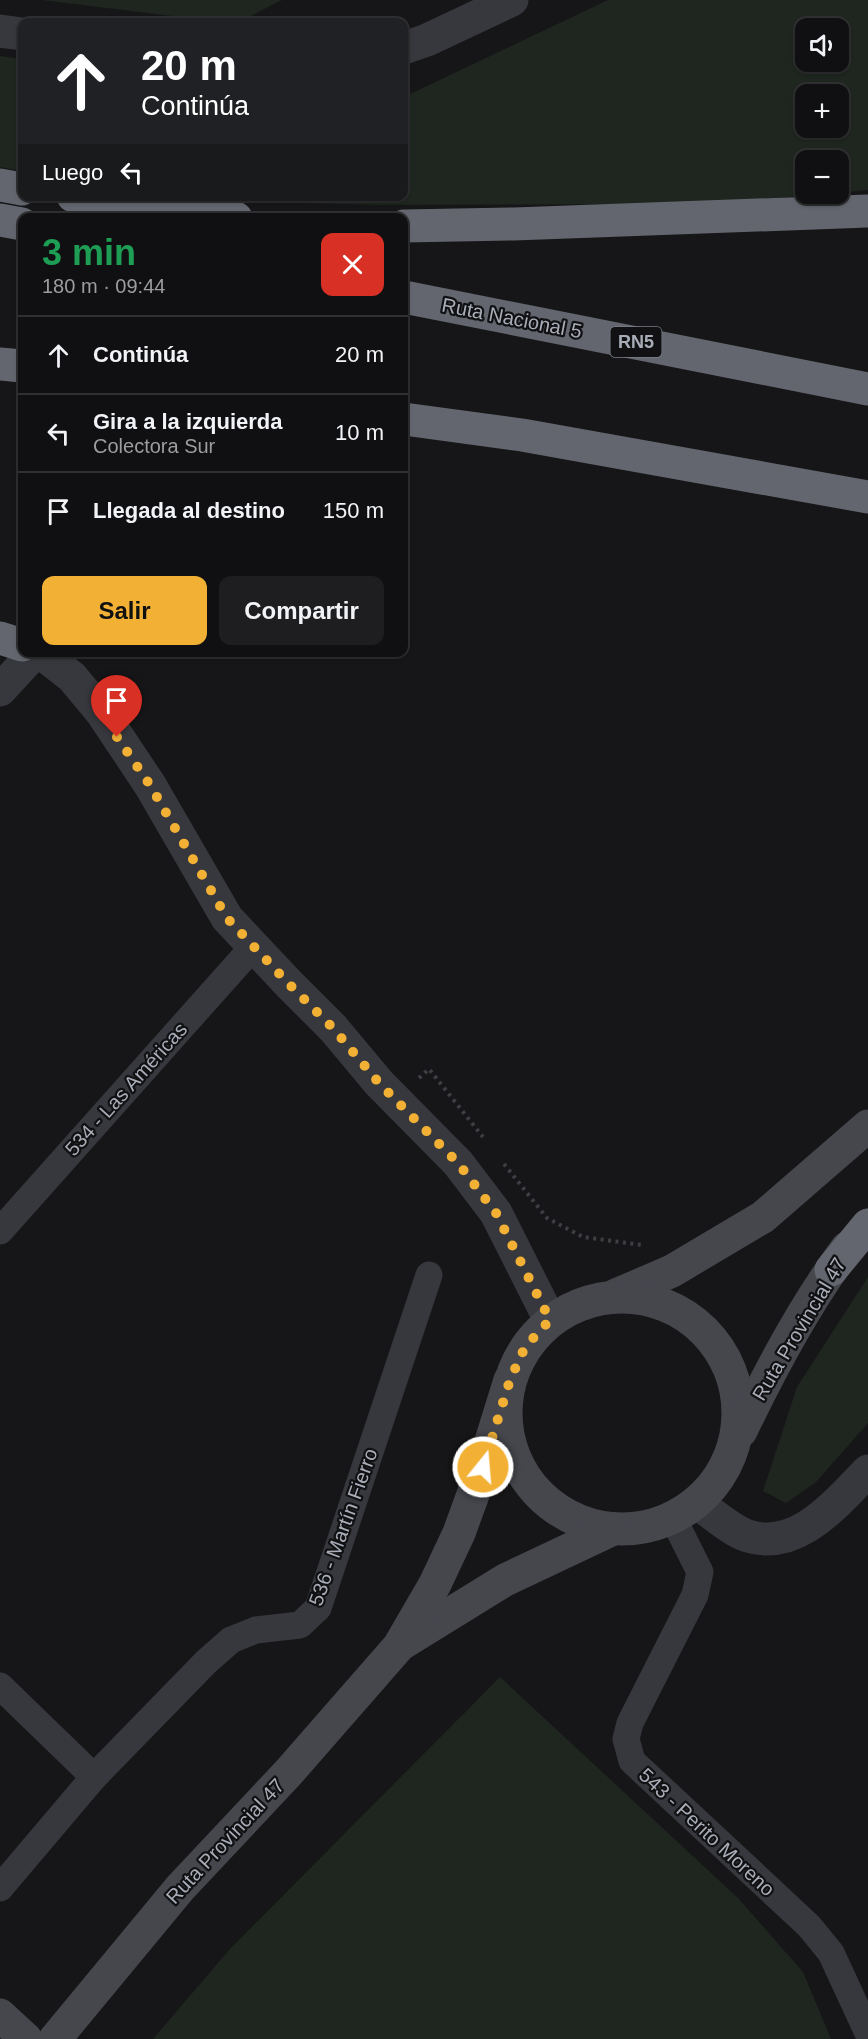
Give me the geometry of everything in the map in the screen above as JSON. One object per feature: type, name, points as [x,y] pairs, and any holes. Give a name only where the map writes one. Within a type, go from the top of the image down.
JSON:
[{"type":"highway","points":[[0,185],[18,188]]},
{"type":"highway","points":[[111,201],[199,213]]},
{"type":"highway","points":[[408,226],[526,224],[868,211]]},
{"type":"highway","points":[[0,220],[18,223]]},
{"type":"highway","name":"Ruta Nacional 5","points":[[408,298],[868,389]]},
{"type":"highway","points":[[0,364],[18,366]]},
{"type":"highway","points":[[408,420],[522,435],[868,497]]},
{"type":"highway","points":[[0,638],[18,644]]},
{"type":"highway","points":[[831,1270],[868,1225]]},
{"type":"main road","points":[[615,1296],[651,1299],[685,1314],[712,1338],[731,1370],[739,1405],[736,1441],[722,1475],[685,1511],[644,1528],[613,1529],[580,1521],[550,1504],[526,1479],[511,1448],[505,1414],[510,1380],[525,1347],[550,1320],[570,1308],[592,1300],[615,1296],[672,1271],[763,1217],[868,1126]]},
{"type":"main road","name":"Ruta Provincial 47","points":[[736,1441],[771,1368],[831,1270],[868,1220]]},
{"type":"main road","name":"Ruta Provincial 47","points":[[55,2039],[180,1888],[288,1773],[399,1646],[435,1584],[459,1533],[483,1467],[510,1380]]},
{"type":"main road","name":"Ruta Provincial 47","points":[[399,1646],[505,1580],[613,1529]]},
{"type":"main road","points":[[0,2015],[26,2039]]},
{"type":"street","points":[[408,47],[512,0]]},
{"type":"street","points":[[0,30],[18,33]]},
{"type":"street","points":[[0,690],[30,657]]},
{"type":"street","points":[[46,657],[72,677],[102,712],[150,785],[227,918],[333,1028],[396,1101],[458,1163],[496,1213],[550,1320]]},
{"type":"street","name":"534 - Las Américas","points":[[0,1232],[253,947]]},
{"type":"street","name":"536 - Martín Fierro","points":[[0,1888],[94,1777],[206,1662],[231,1640],[256,1630],[300,1625],[318,1608],[429,1275]]},
{"type":"street","points":[[685,1511],[747,1536],[774,1539],[795,1535],[829,1510],[868,1471]]},
{"type":"street","name":"543 - Perito Moreno","points":[[685,1511],[700,1572],[695,1595],[630,1723],[626,1739],[632,1761],[809,1926],[831,1953],[868,2033]]},
{"type":"street","points":[[0,1686],[94,1777]]},
{"type":"path","points":[[396,1101],[429,1069],[488,1143]]},
{"type":"path","points":[[503,1162],[547,1218],[583,1237],[638,1246],[648,1243]]},
{"type":"shaded area","points":[[42,0],[282,0],[247,18],[188,18]]},
{"type":"shaded area","points":[[608,0],[868,0],[868,190],[849,192],[849,150],[795,150],[795,196],[708,204],[378,205],[225,201],[408,201],[408,95]]},
{"type":"shaded area","points":[[0,56],[18,58],[18,170],[0,167]]},
{"type":"shaded area","points":[[868,1277],[868,1423],[816,1482],[786,1503],[763,1491],[797,1387]]},
{"type":"shaded area","points":[[500,1677],[738,1898],[803,1972],[831,2039],[153,2039],[229,1950]]},
{"type":"route","points":[[117,737],[150,785],[227,918],[333,1028],[379,1083],[458,1163],[496,1213],[516,1252],[550,1320],[525,1347],[510,1380],[483,1467]]}]
